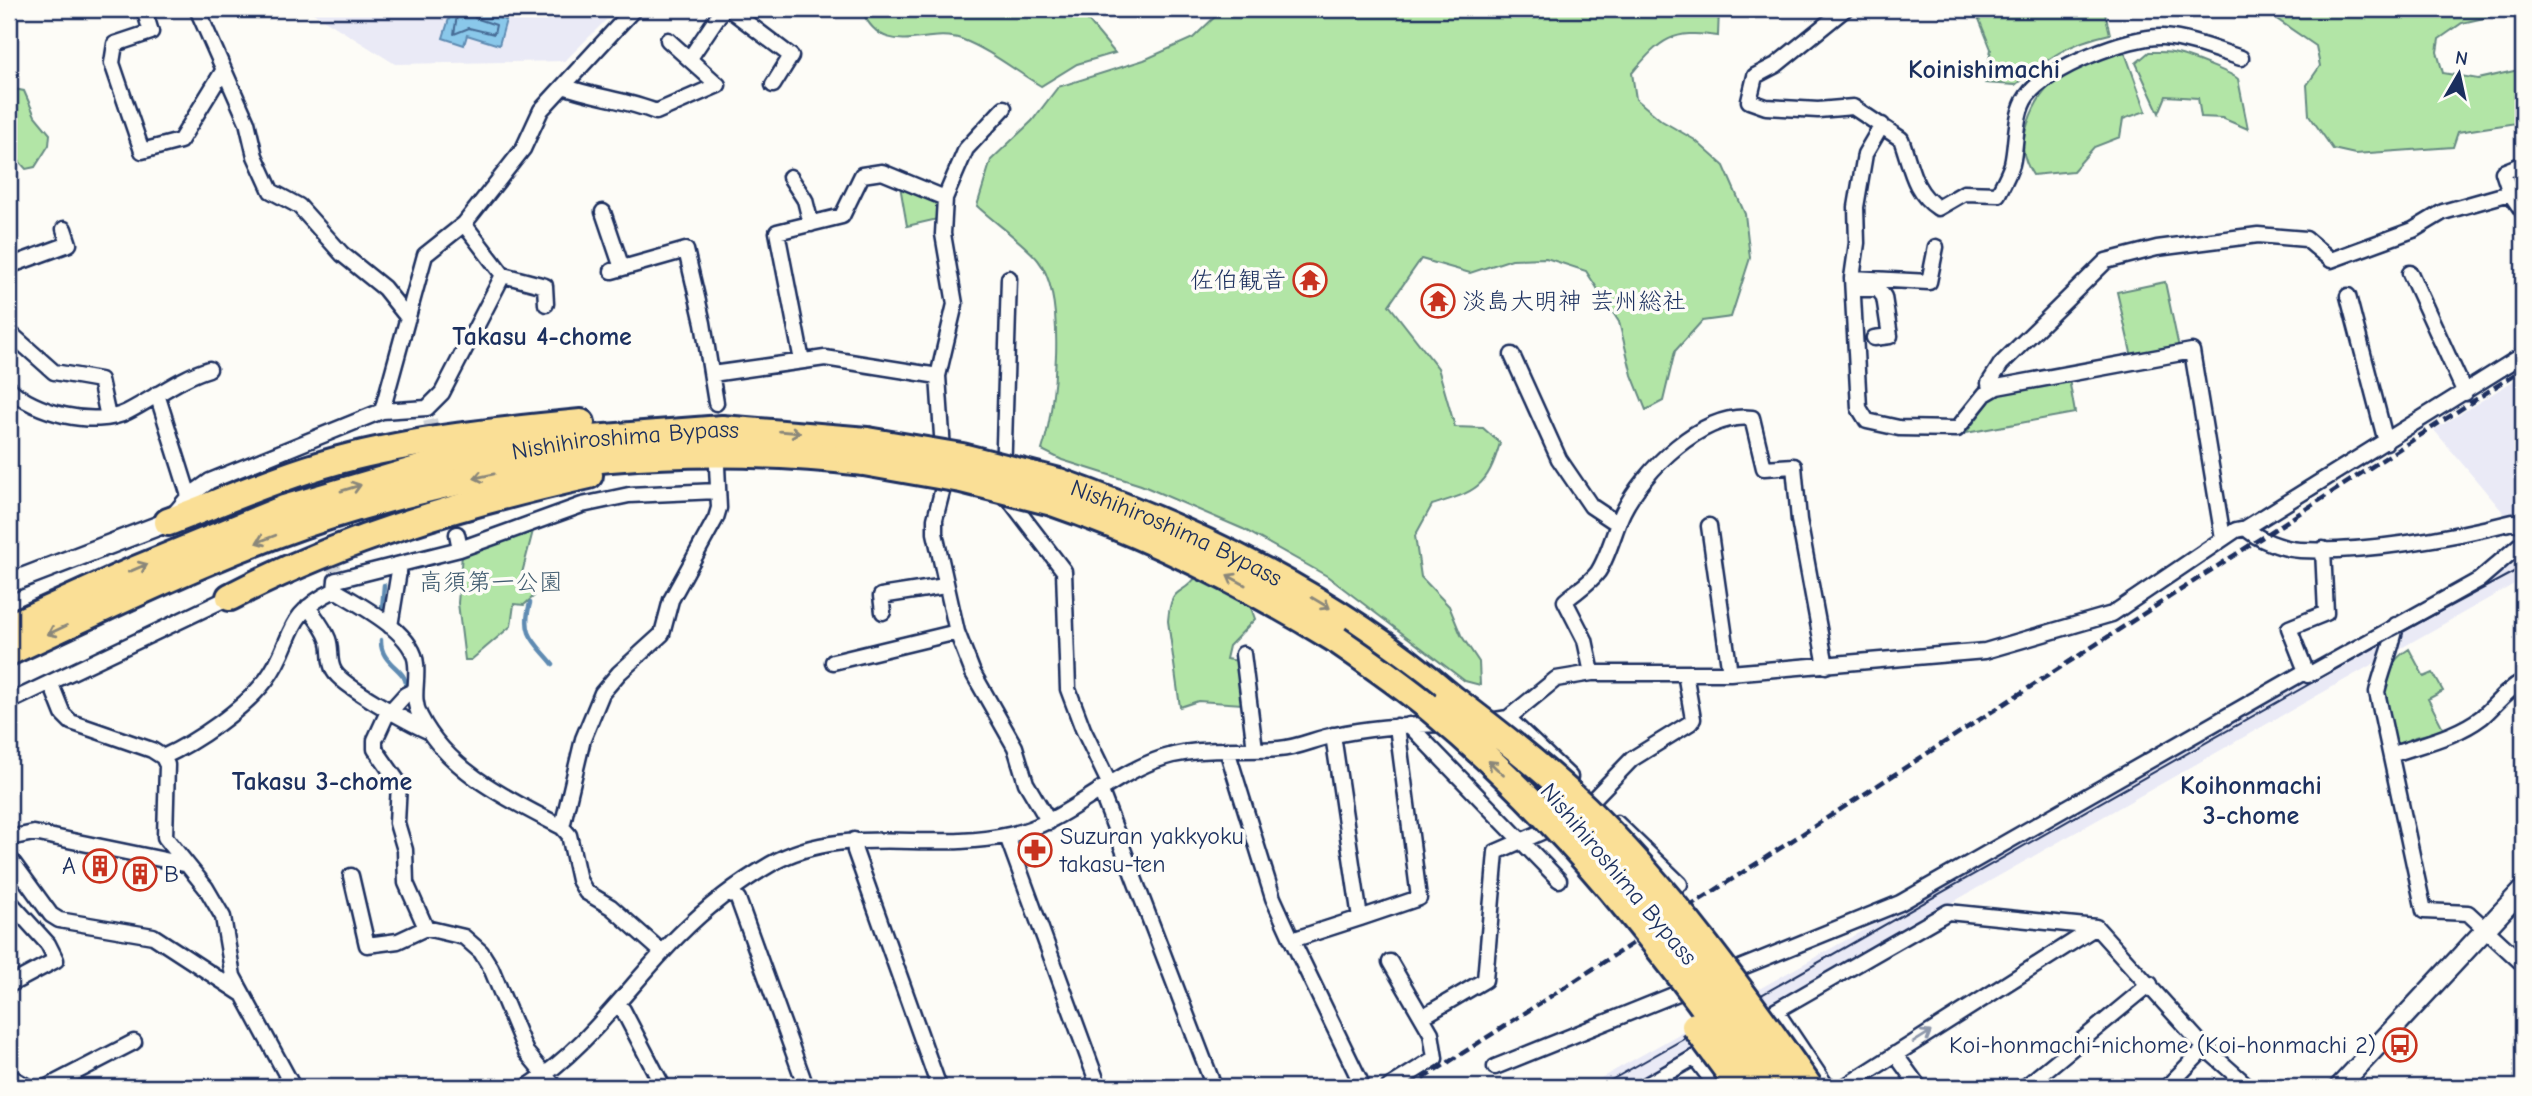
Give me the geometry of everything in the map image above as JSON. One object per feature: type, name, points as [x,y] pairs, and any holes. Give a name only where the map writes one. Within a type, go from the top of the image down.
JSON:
[{"type":"highway","points":[[167,522],[336,461],[443,438],[659,418],[684,419],[720,448]]},
{"type":"highway","name":"Nishihiroshima Bypass","points":[[9,627],[213,536],[284,509],[367,483],[502,451],[579,440],[720,448],[866,451],[961,479],[1056,492],[1181,529],[1240,557],[1349,620],[1405,659],[1541,783],[1644,897],[1785,1087]]},
{"type":"highway","name":"Nishihiroshima Bypass","points":[[9,652],[220,557],[359,506],[434,487],[565,463],[720,448]]},
{"type":"highway","points":[[230,597],[326,551],[400,525],[563,481],[720,448]]},
{"type":"highway","name":"Nishihiroshima Bypass","points":[[1056,492],[1226,575],[1337,640],[1431,709],[1544,815],[1628,910],[1762,1087]]},
{"type":"highway","points":[[1448,696],[1549,775],[1625,850],[1712,954],[1809,1087]]},
{"type":"highway","points":[[1544,815],[1567,861],[1740,1087]]},
{"type":"street","points":[[144,9],[150,32],[115,44],[112,63],[142,151],[180,141],[223,71]]},
{"type":"street","points":[[197,9],[247,122],[256,156],[271,191],[299,206],[342,254],[384,288],[408,318]]},
{"type":"street","points":[[382,411],[425,255],[464,224],[523,149],[541,110],[634,9]]},
{"type":"street","points":[[690,58],[726,9],[791,56],[773,85]]},
{"type":"street","points":[[1845,9],[1776,65],[1755,76],[1749,101],[1766,107],[1818,110],[1853,107],[1901,139],[1910,172],[1921,193],[1938,208],[1964,193],[1998,194],[2011,167],[2025,98],[2039,84],[2071,65],[2126,44],[2154,37],[2188,41],[2241,58]]},
{"type":"street","points":[[563,86],[593,96],[629,101],[656,112],[718,85],[667,40]]},
{"type":"street","points":[[1004,108],[966,149],[945,198],[943,234],[955,304],[938,376],[944,480],[934,519],[945,586],[957,632],[973,673],[1014,747],[1026,783],[1049,822]]},
{"type":"street","points":[[1882,125],[1866,153],[1856,207],[1857,243],[1853,284],[1859,408],[1867,421],[1899,428],[1957,429],[1990,390],[2192,351],[2223,538]]},
{"type":"street","points":[[2523,164],[2503,172],[2510,193],[2523,212]]},
{"type":"street","points":[[802,361],[777,232],[842,216],[862,175],[882,172],[945,198]]},
{"type":"street","points":[[790,177],[805,200],[811,223]]},
{"type":"street","points":[[1990,390],[1989,383],[2001,364],[2106,261],[2157,248],[2249,235],[2306,239],[2331,260],[2413,230],[2444,212],[2510,193]]},
{"type":"street","points":[[603,212],[617,269],[686,250],[716,403]]},
{"type":"street","points":[[464,224],[503,275],[545,286],[546,304]]},
{"type":"street","points":[[9,266],[69,244],[64,229]]},
{"type":"street","points":[[1853,284],[1929,282],[1936,247]]},
{"type":"street","points":[[2410,273],[2465,393]]},
{"type":"street","points":[[10,579],[167,522],[189,496],[210,481],[293,453],[382,411],[429,414],[503,275]]},
{"type":"street","points":[[1009,278],[1003,478],[1012,503],[1064,571],[1068,689],[1214,1087]]},
{"type":"street","points":[[1853,284],[1878,289],[1884,297],[1890,336],[1874,338]]},
{"type":"street","points":[[2348,296],[2386,442]]},
{"type":"street","points":[[9,331],[54,372],[100,380],[108,417]]},
{"type":"street","points":[[1512,355],[1559,459],[1591,506],[1618,524]]},
{"type":"street","points":[[527,1087],[544,1076],[617,1005],[662,952],[730,891],[797,851],[822,843],[854,840],[936,843],[1007,836],[1049,822],[1104,786],[1157,760],[1187,752],[1282,749],[1333,735],[1403,725],[1468,724],[1508,718],[1556,679],[1592,673],[1730,673],[1985,651],[2112,614],[2223,538],[2246,528],[2523,355]]},
{"type":"street","points":[[712,374],[825,358],[938,376]]},
{"type":"street","points":[[9,388],[36,407],[59,414],[108,417],[125,413],[193,374],[209,369]]},
{"type":"street","points":[[157,394],[189,496]]},
{"type":"street","points":[[1592,673],[1585,640],[1565,601],[1597,572],[1624,510],[1657,465],[1673,450],[1719,422],[1734,417],[1752,418],[1764,467],[1794,466],[1799,520],[1826,666]]},
{"type":"street","points":[[562,827],[593,712],[602,693],[616,675],[662,634],[671,600],[716,518],[719,508],[717,491],[720,448]]},
{"type":"street","points":[[163,757],[187,746],[258,689],[272,669],[298,614],[336,580],[400,565],[458,541],[594,503],[667,491],[717,491]]},
{"type":"street","points":[[2246,528],[2253,535],[2297,550],[2422,540],[2512,522],[2523,526]]},
{"type":"street","points":[[1709,526],[1730,673]]},
{"type":"street","points":[[2323,549],[2326,612],[2289,628],[2308,675],[2479,580],[2523,542]]},
{"type":"street","points":[[390,626],[400,565]]},
{"type":"street","points":[[336,580],[390,626],[416,660],[413,691],[415,704],[429,732]]},
{"type":"street","points":[[883,612],[881,596],[945,586]]},
{"type":"street","points":[[9,702],[230,597]]},
{"type":"street","points":[[308,607],[329,641],[331,666],[336,675],[391,712],[429,732],[489,790],[562,827],[569,835],[579,880],[586,892],[611,907],[662,952]]},
{"type":"street","points":[[2396,625],[2393,646],[2381,674],[2377,692],[2424,911],[2468,913],[2523,964]]},
{"type":"street","points":[[833,662],[957,632]]},
{"type":"street","points":[[1243,654],[1255,749]]},
{"type":"street","points":[[1495,1067],[1900,903],[2306,671]]},
{"type":"street","points":[[1422,1017],[1484,982],[1495,856],[1498,849],[1576,817],[1632,759],[1692,721],[1685,673]]},
{"type":"street","points":[[2391,755],[2451,735],[2481,717],[2513,686],[2523,681]]},
{"type":"street","points":[[51,684],[63,714],[71,722],[152,750],[163,757],[167,765],[164,837],[206,888],[223,917],[233,976],[293,1087]]},
{"type":"street","points":[[413,691],[405,695],[377,731],[375,749],[400,783],[397,823],[405,850],[406,883],[426,928]]},
{"type":"street","points":[[1508,718],[1680,884]]},
{"type":"street","points":[[1403,725],[1522,839],[1559,880]]},
{"type":"street","points":[[1292,940],[1419,898],[1403,725]]},
{"type":"street","points":[[1333,735],[1360,918]]},
{"type":"street","points":[[1227,750],[1273,898],[1363,1087]]},
{"type":"street","points":[[9,838],[34,833],[184,864]]},
{"type":"street","points":[[1007,836],[1099,1087]]},
{"type":"street","points":[[854,840],[855,851],[939,1087]]},
{"type":"street","points":[[9,858],[51,915],[59,920],[153,936],[242,994]]},
{"type":"street","points":[[351,876],[367,945],[398,942],[426,928],[464,937],[481,952],[491,968],[517,1036],[544,1076],[550,1078],[555,1087]]},
{"type":"street","points":[[2339,1087],[2523,889]]},
{"type":"street","points":[[730,891],[738,899],[806,1087]]},
{"type":"street","points":[[9,901],[48,944],[56,960],[9,985]]},
{"type":"street","points":[[1643,1087],[1948,912],[2096,927],[2205,1048],[2249,1087]]},
{"type":"street","points":[[1844,1087],[2096,927]]},
{"type":"street","points":[[1389,1087],[1435,1058],[1431,1033],[1390,962]]},
{"type":"street","points":[[2025,1087],[2150,984]]},
{"type":"street","points":[[617,1005],[623,1010],[663,1087]]},
{"type":"street","points":[[1776,1011],[1827,1087]]},
{"type":"street","points":[[47,1087],[134,1042]]},
{"type":"street","points":[[2167,1087],[2205,1048]]},
{"type":"street","points":[[1895,1054],[1919,1087]]},
{"type":"street","points":[[1695,1058],[1717,1087]]},
{"type":"street","points":[[9,1076],[28,1087]]},
{"type":"shaded area","points":[[307,9],[617,9],[565,61],[395,64]]},
{"type":"shaded area","points":[[2523,375],[2523,536],[2434,430]]},
{"type":"shaded area","points":[[2523,559],[2523,579],[1626,1087],[1585,1087]]},
{"type":"green space","points":[[861,9],[1072,9],[1085,17],[1115,53],[1077,64],[1041,86],[992,54],[961,39],[947,36],[893,39],[881,34],[870,25]]},
{"type":"green space","points":[[1223,9],[1719,9],[1718,36],[1689,34],[1669,39],[1651,52],[1632,73],[1636,99],[1662,121],[1695,140],[1724,166],[1745,214],[1750,258],[1731,317],[1702,321],[1675,351],[1663,401],[1646,410],[1632,375],[1619,322],[1586,271],[1546,258],[1512,259],[1470,273],[1421,259],[1389,305],[1438,368],[1455,427],[1483,428],[1500,443],[1484,479],[1469,492],[1432,505],[1415,536],[1421,577],[1449,606],[1461,635],[1479,662],[1480,685],[1465,681],[1327,576],[1243,529],[1141,485],[1062,460],[1042,450],[1055,381],[1056,325],[1053,299],[1047,277],[1038,260],[977,206],[991,160],[1032,121],[1058,87],[1144,60],[1193,38]]},
{"type":"green space","points":[[1975,9],[2104,9],[2110,34],[2070,47],[2015,85],[1985,83],[1991,49]]},
{"type":"green space","points":[[2262,9],[2381,9],[2386,14],[2398,16],[2423,9],[2523,9],[2462,23],[2439,39],[2437,52],[2443,73],[2478,79],[2523,69],[2523,122],[2458,132],[2453,147],[2355,154],[2333,149],[2309,115],[2307,85],[2320,66],[2316,46]]},
{"type":"green space","points":[[2124,50],[2146,111],[2123,119],[2120,137],[2094,147],[2073,171],[2033,175],[2024,156],[2024,137],[2035,106],[2043,93],[2054,82],[2078,67]]},
{"type":"green space","points":[[2149,52],[2182,55],[2220,69],[2238,79],[2248,129],[2222,118],[2201,117],[2198,98],[2166,96],[2159,113],[2136,63]]},
{"type":"green space","points":[[9,88],[24,91],[35,116],[50,134],[49,145],[35,167],[26,169],[9,150]]},
{"type":"green space","points":[[899,180],[943,199],[942,218],[907,226]]},
{"type":"green space","points":[[2165,282],[2179,348],[2132,357],[2117,292]]},
{"type":"green space","points":[[2069,379],[2075,413],[1966,433],[1995,394]]},
{"type":"green space","name":"高須第一公園","points":[[534,527],[521,577],[534,596],[524,605],[514,604],[511,626],[471,660],[465,660],[458,603],[462,554]]},
{"type":"green space","points":[[1197,575],[1250,605],[1255,619],[1229,646],[1226,659],[1239,661],[1242,704],[1198,701],[1180,707],[1168,621],[1175,595]]},
{"type":"green space","points":[[2409,649],[2424,677],[2433,673],[2443,691],[2428,699],[2444,730],[2415,737],[2399,746],[2392,743],[2385,704],[2386,679],[2390,668]]},
{"type":"water","points":[[452,9],[469,9],[506,20],[499,45],[467,35],[464,45],[443,38]]},
{"type":"waterway","points":[[382,609],[384,585]]},
{"type":"waterway","points":[[530,603],[528,630],[553,664]]},
{"type":"waterway","points":[[381,640],[385,656],[404,678],[405,691]]},
{"type":"tunnel","points":[[430,420],[436,444]]},
{"type":"tunnel","points":[[295,458],[335,570]]},
{"type":"tram line","points":[[1599,1087],[2394,636],[2523,567]]},
{"type":"railway","points":[[1410,1087],[2523,369]]},
{"type":"place","name":"佐伯観音","points":[[1310,280]]},
{"type":"place","name":"淡島大明神 芸州総社","points":[[1438,301]]},
{"type":"place","name":"Suzuran yakkyoku takasu-ten","points":[[1035,850]]},
{"type":"place","name":"A","points":[[100,866]]},
{"type":"place","name":"B","points":[[140,874]]},
{"type":"place","name":"Koi-honmachi-nichome (Koi-honmachi 2)","points":[[2400,1045]]},
{"type":"district","name":"Koinishimachi","points":[[1984,69]]},
{"type":"district","name":"Takasu 4-chome","points":[[542,336]]},
{"type":"district","name":"Takasu 3-chome","points":[[322,781]]},
{"type":"district","name":"Koihonmachi 3-chome","points":[[2251,800]]}]
